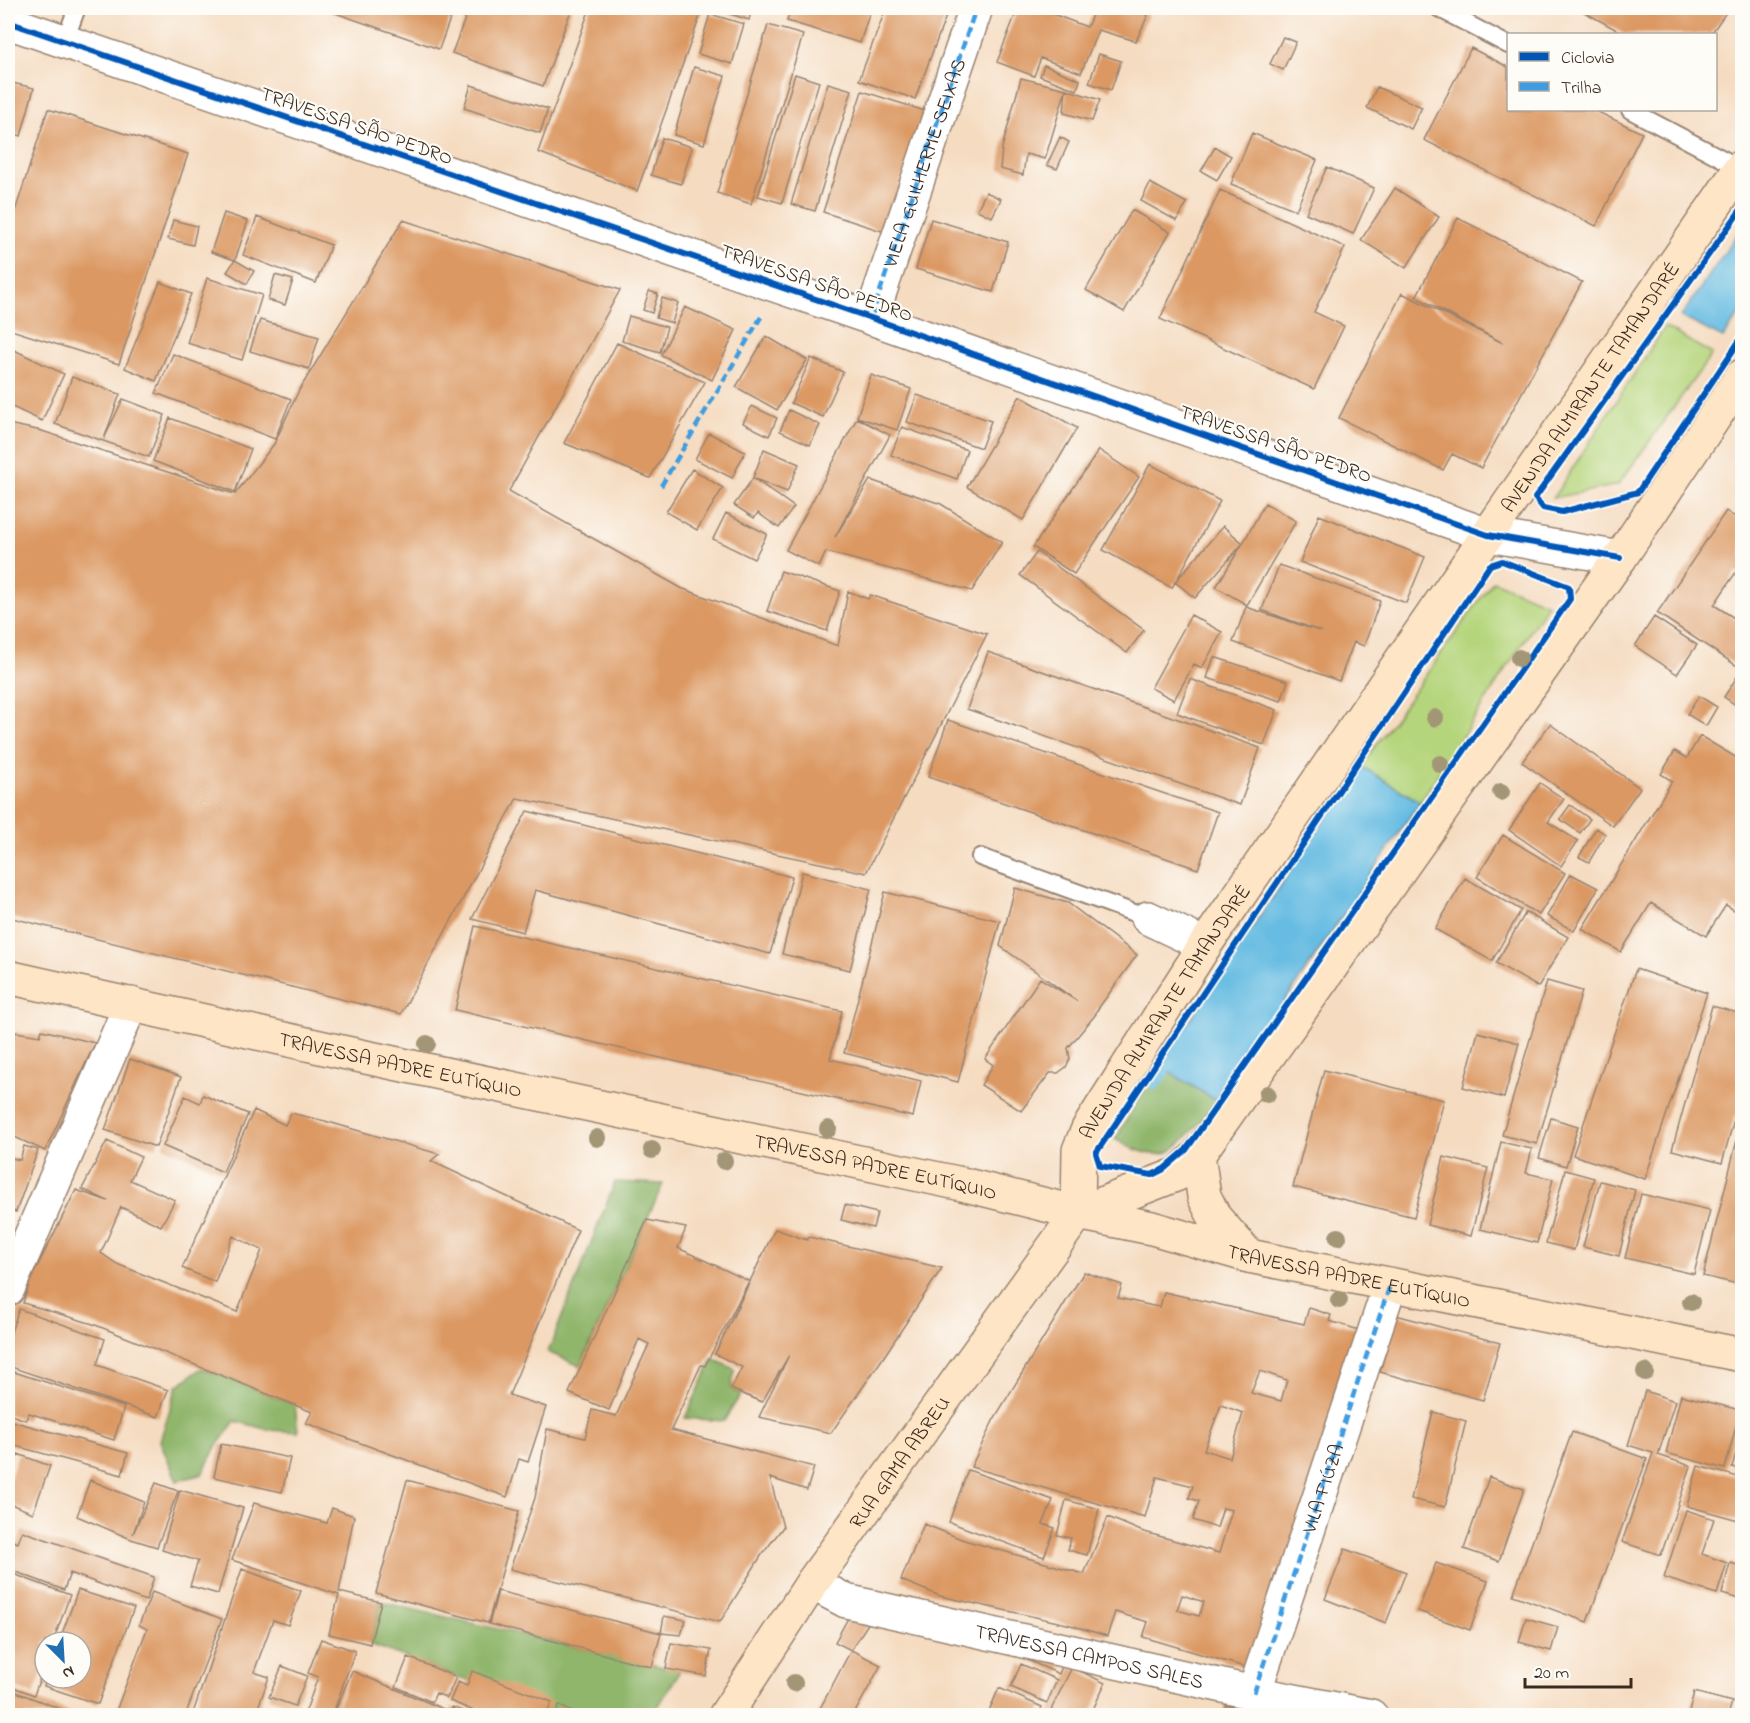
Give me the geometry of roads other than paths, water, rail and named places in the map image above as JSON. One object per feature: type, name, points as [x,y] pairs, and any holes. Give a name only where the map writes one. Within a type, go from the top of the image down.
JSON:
[{"type":"main road","name":"AVENIDA ALMIRANTE TAMANDARÉ","points":[[1078,1213],[1079,1150],[1088,1129],[1205,945],[1742,167]]},
{"type":"main road","points":[[1078,1213],[1178,1174],[1198,1155],[1739,388]]},
{"type":"main road","name":"TRAVESSA PADRE EUTÍQUIO","points":[[8,977],[365,1057],[962,1184],[1078,1213],[1152,1228],[1249,1256],[1743,1355]]},
{"type":"main road","points":[[1198,1155],[1204,1196],[1215,1218],[1249,1256]]},
{"type":"main road","name":"RUA GAMA ABREU","points":[[725,1716],[812,1583],[1078,1213]]},
{"type":"street","name":"VIELA GUILHERME SEIXAS","points":[[871,318],[976,8]]},
{"type":"street","name":"TRAVESSA SÃO PEDRO","points":[[8,22],[871,318],[1488,535],[1620,558]]},
{"type":"street","points":[[1148,918],[1205,945]]},
{"type":"street","points":[[8,1289],[131,1004]]},
{"type":"street","name":"VILA FIÚZA","points":[[1254,1693],[1390,1285]]},
{"type":"street","name":"TRAVESSA CAMPOS SALES","points":[[812,1583],[846,1601],[1254,1693],[1371,1716]]},
{"type":"lane","points":[[65,40],[77,8]]},
{"type":"lane","points":[[1438,8],[1507,44]]},
{"type":"lane","points":[[1632,111],[1742,167]]},
{"type":"lane","points":[[980,857],[1148,918]]},
{"type":"water","points":[[1742,227],[1742,310],[1723,338],[1681,317]]},
{"type":"water","points":[[1361,766],[1420,802],[1217,1101],[1159,1066]]},
{"type":"waterway","points":[[1155,1085],[1174,1059]]}]
